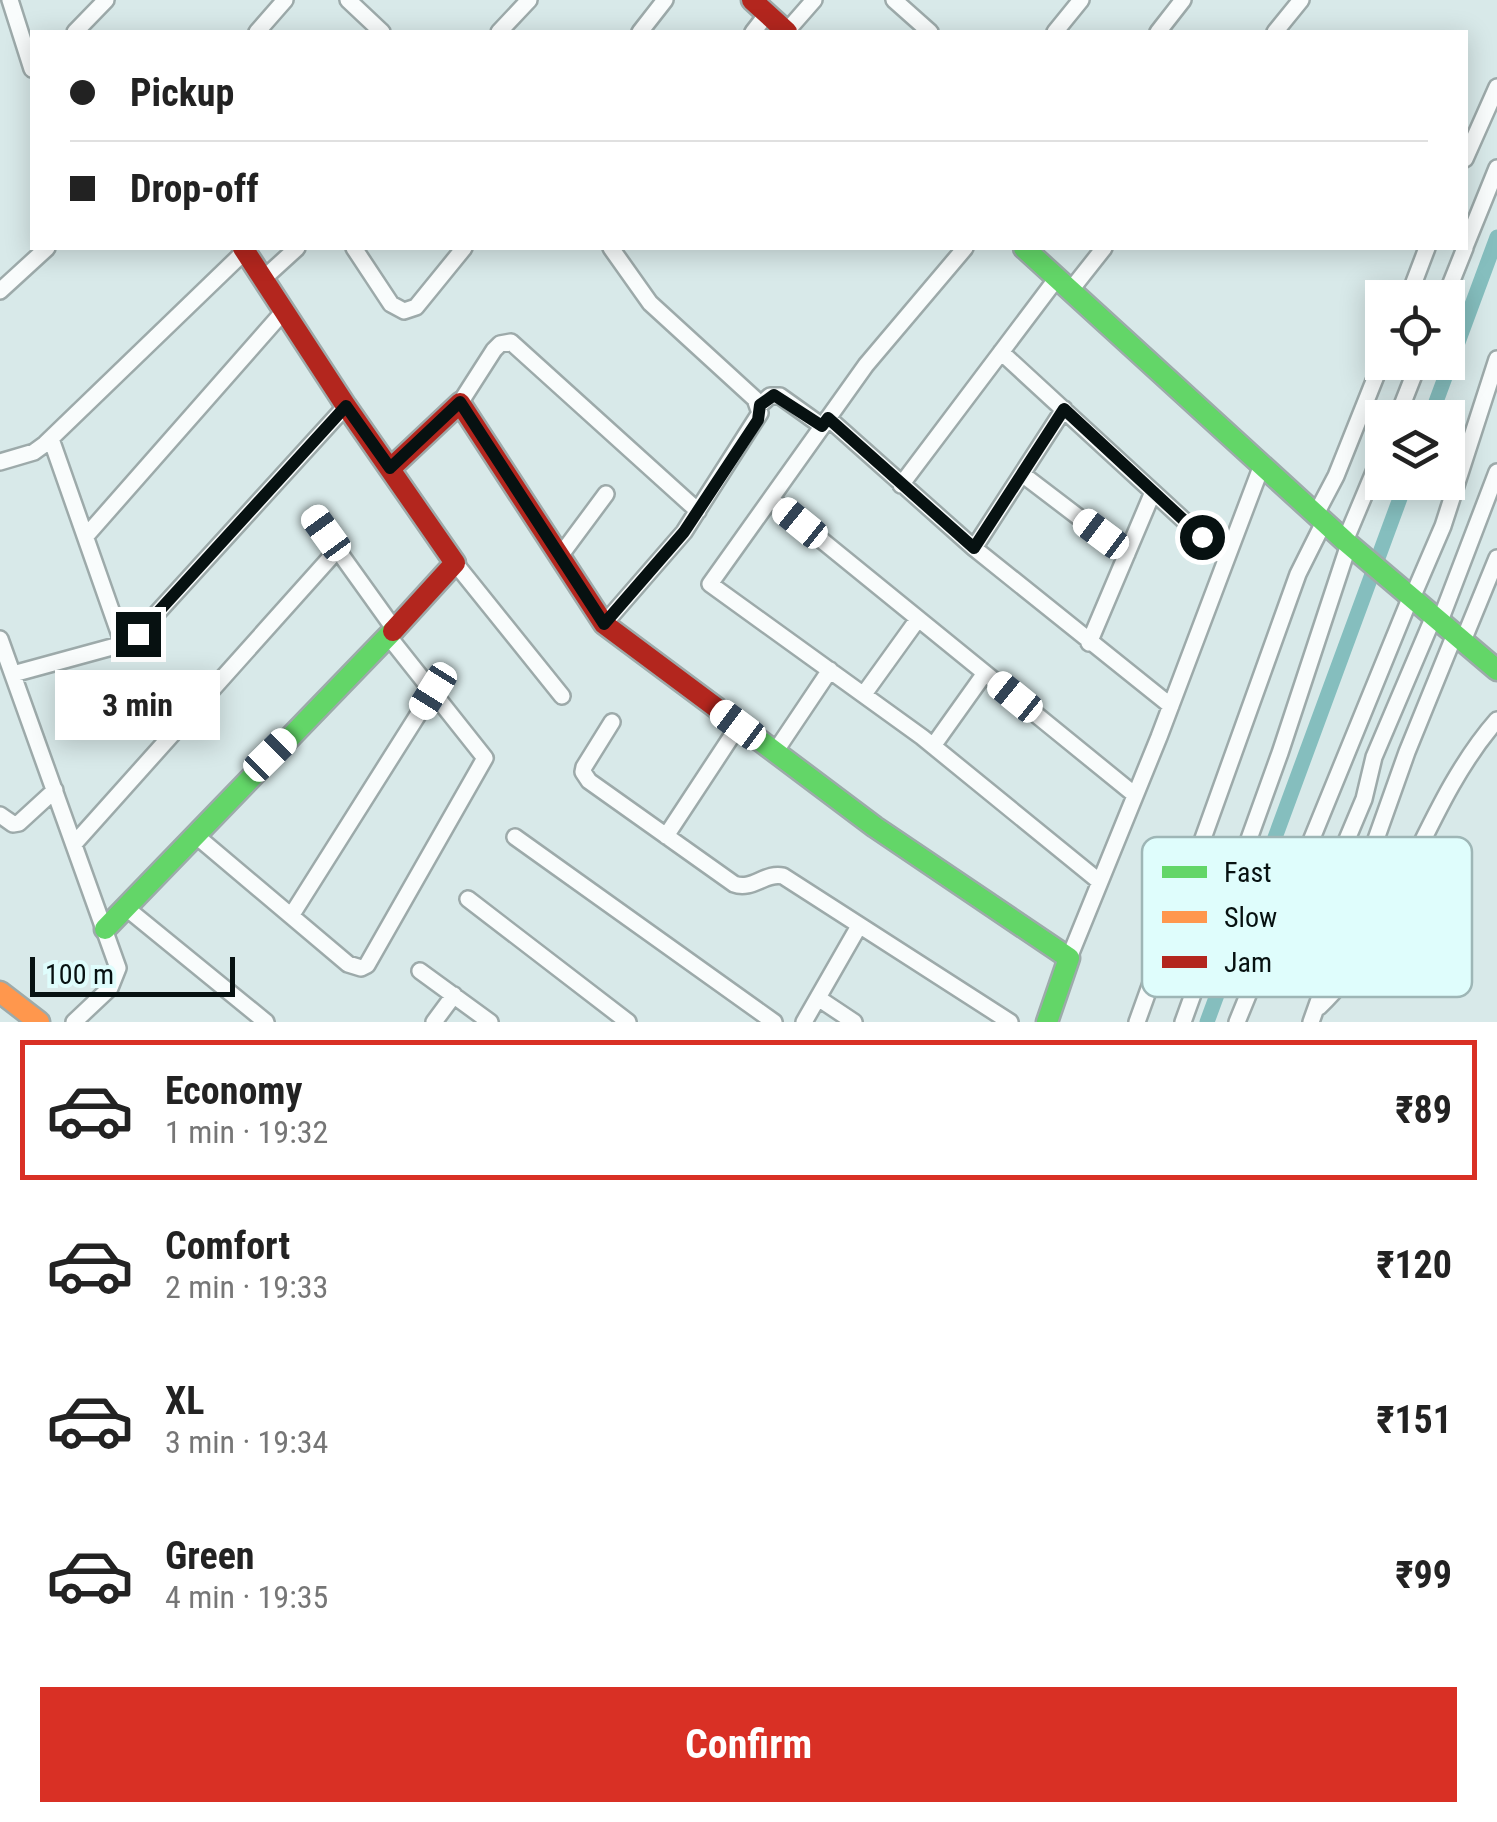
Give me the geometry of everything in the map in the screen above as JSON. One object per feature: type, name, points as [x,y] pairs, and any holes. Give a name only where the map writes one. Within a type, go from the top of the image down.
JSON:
[{"type":"main road","points":[[759,7],[785,30]]},
{"type":"main road","points":[[105,929],[392,633],[454,563],[245,250]]},
{"type":"main road","points":[[1026,250],[1351,546],[1497,670]]},
{"type":"main road","points":[[390,468],[460,402],[604,624],[876,828],[1068,958],[1046,1022]]},
{"type":"main road","points":[[0,992],[40,1022]]},
{"type":"main road","points":[[0,1006],[20,1022]]},
{"type":"street","points":[[10,0],[30,64]]},
{"type":"street","points":[[77,30],[106,0]]},
{"type":"street","points":[[264,30],[285,0]]},
{"type":"street","points":[[348,0],[380,30]]},
{"type":"street","points":[[501,30],[529,0]]},
{"type":"street","points":[[642,30],[665,0]]},
{"type":"street","points":[[789,30],[814,0]]},
{"type":"street","points":[[894,0],[928,30]]},
{"type":"street","points":[[1057,30],[1081,0]]},
{"type":"street","points":[[1277,30],[1300,0]]},
{"type":"street","points":[[1159,30],[1181,1]]},
{"type":"street","points":[[1468,152],[1497,87]]},
{"type":"street","points":[[1468,240],[1497,168]]},
{"type":"street","points":[[0,292],[45,250]]},
{"type":"street","points":[[0,462],[34,452],[51,438],[243,250]]},
{"type":"street","points":[[263,279],[296,250]]},
{"type":"street","points":[[355,250],[391,304],[404,311],[416,306],[462,250]]},
{"type":"street","points":[[612,250],[650,303],[760,405]]},
{"type":"street","points":[[963,250],[866,365],[710,584],[934,746],[1100,882]]},
{"type":"street","points":[[901,485],[1001,352],[1102,250]]},
{"type":"street","points":[[1415,280],[1426,250]]},
{"type":"street","points":[[1452,280],[1464,250]]},
{"type":"street","points":[[86,536],[284,311]]},
{"type":"street","points":[[460,402],[494,350],[505,341],[511,342],[698,511]]},
{"type":"street","points":[[1001,352],[1226,560]]},
{"type":"street","points":[[1313,837],[1448,511],[1497,359]]},
{"type":"street","points":[[1203,837],[1298,574],[1374,380]]},
{"type":"street","points":[[604,624],[677,541],[758,420],[760,405],[770,396],[780,396],[825,422],[1089,643],[1171,706]]},
{"type":"street","points":[[13,674],[123,644],[150,624],[346,406]]},
{"type":"street","points":[[974,548],[1064,409]]},
{"type":"street","points":[[51,438],[123,644]]},
{"type":"street","points":[[1068,958],[1171,706],[1262,465]]},
{"type":"street","points":[[1377,837],[1497,472]]},
{"type":"street","points":[[1022,474],[1127,554]]},
{"type":"street","points":[[1089,643],[1153,492]]},
{"type":"street","points":[[560,556],[606,494]]},
{"type":"street","points":[[771,499],[1135,795]]},
{"type":"street","points":[[1250,837],[1366,500]]},
{"type":"street","points":[[194,834],[348,964],[360,968],[371,960],[485,758],[433,691],[314,517]]},
{"type":"street","points":[[74,844],[338,550]]},
{"type":"street","points":[[1348,837],[1366,793],[1374,757],[1448,628],[1497,558]]},
{"type":"street","points":[[454,563],[562,696]]},
{"type":"street","points":[[864,694],[918,619]]},
{"type":"street","points":[[2,651],[118,968],[115,981],[74,1022]]},
{"type":"street","points":[[775,752],[830,670]]},
{"type":"street","points":[[934,746],[985,673]]},
{"type":"street","points":[[291,916],[433,691]]},
{"type":"street","points":[[1425,837],[1470,753],[1497,720]]},
{"type":"street","points":[[612,722],[584,767],[585,777],[734,884],[746,886],[769,876],[782,876],[1010,1022]]},
{"type":"street","points":[[666,836],[738,725]]},
{"type":"street","points":[[0,815],[18,823],[55,790]]},
{"type":"street","points":[[516,837],[774,1022]]},
{"type":"street","points":[[468,899],[628,1022]]},
{"type":"street","points":[[125,907],[266,1022]]},
{"type":"street","points":[[804,1022],[859,926]]},
{"type":"street","points":[[420,970],[490,1022]]},
{"type":"street","points":[[434,1022],[454,995]]},
{"type":"street","points":[[1136,1022],[1145,997]]},
{"type":"street","points":[[1183,1022],[1192,997]]},
{"type":"street","points":[[1237,1022],[1247,997]]},
{"type":"street","points":[[1314,1016],[1331,997]]},
{"type":"street","points":[[818,998],[854,1022]]},
{"type":"waterway","points":[[1437,400],[1497,237]]},
{"type":"waterway","points":[[1275,837],[1399,500]]},
{"type":"waterway","points":[[1207,1022],[1216,997]]},
{"type":"traffic: fast","points":[[1026,250],[1345,541],[1497,670]]},
{"type":"traffic: fast","points":[[105,929],[393,631]]},
{"type":"traffic: fast","points":[[730,718],[875,827],[1069,958],[1047,1022]]},
{"type":"traffic: slow","points":[[0,992],[39,1022]]},
{"type":"traffic: jam","points":[[752,0],[785,30]]},
{"type":"traffic: jam","points":[[244,250],[455,563],[393,631]]},
{"type":"traffic: jam","points":[[391,468],[460,403],[604,624],[730,718]]},
{"type":"route","points":[[138,634],[346,406],[390,468],[460,402],[604,624],[684,532],[758,420],[760,405],[774,395],[822,426],[828,418],[974,548],[1064,409],[1202,537]]}]
